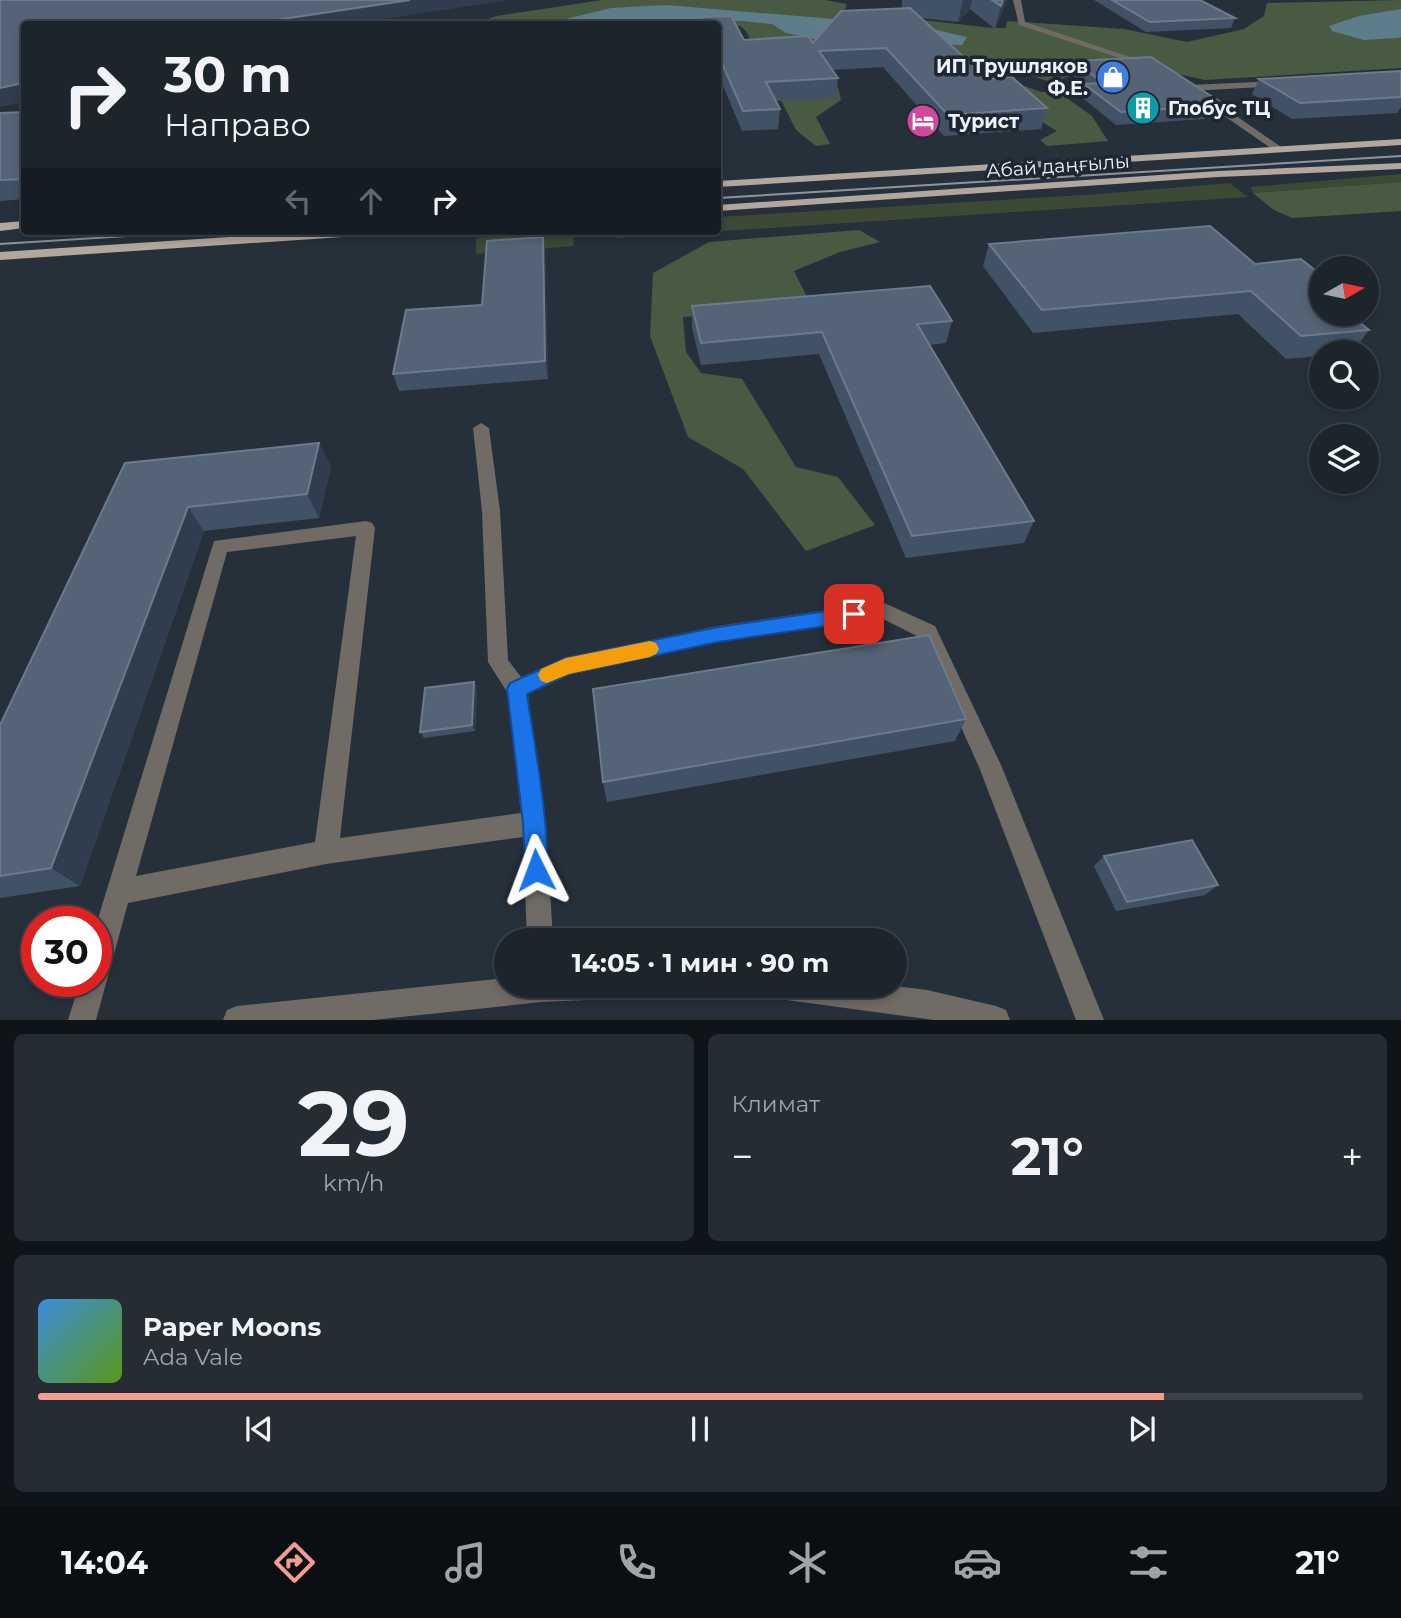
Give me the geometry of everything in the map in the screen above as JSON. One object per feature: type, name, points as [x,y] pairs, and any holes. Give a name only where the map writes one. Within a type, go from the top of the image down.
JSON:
[{"type":"main road","name":"Абай даңғылы","points":[[721,184],[1401,142]]},
{"type":"main road","name":"Абай даңғылы","points":[[721,208],[1218,174],[1401,166]]},
{"type":"main road","points":[[0,227],[21,225]]},
{"type":"main road","points":[[0,256],[312,235]]},
{"type":"street","points":[[1017,0],[1022,23],[1165,70]]},
{"type":"street","points":[[1279,149],[1186,85],[1285,83]]},
{"type":"street","points":[[481,428],[491,511],[498,662],[517,689],[534,823],[539,928]]},
{"type":"street","points":[[112,916],[220,546],[366,528],[326,852]]},
{"type":"street","points":[[517,689],[566,667],[718,634],[882,610],[928,632],[990,765],[1090,1020]]},
{"type":"street","points":[[119,892],[326,852],[534,823]]},
{"type":"street","points":[[237,1020],[412,1011],[494,996]]},
{"type":"street","points":[[82,1020],[89,997]]},
{"type":"street","points":[[880,998],[927,1004],[996,1020]]},
{"type":"green space","points":[[602,0],[825,0],[847,4],[844,11],[992,28],[1006,28],[1007,21],[1124,29],[1187,42],[1244,29],[1264,16],[1267,3],[1401,0],[1401,68],[1205,80],[1152,68],[1084,69],[1054,83],[1032,76],[1026,66],[976,70],[849,53],[822,77],[838,87],[841,100],[816,117],[830,144],[816,146],[796,130],[746,31],[740,26],[721,26],[721,21],[482,21],[497,16]]},
{"type":"green space","points":[[1015,83],[1041,92],[1057,91],[1092,116],[1108,141],[1047,146],[1040,140],[1057,131],[1042,122]]},
{"type":"green space","points":[[1401,174],[1401,182],[1253,193],[1251,187]]},
{"type":"green space","points":[[1401,182],[1401,211],[1292,218],[1274,210],[1253,193]]},
{"type":"green space","points":[[1229,183],[1248,197],[721,231],[721,217],[1099,194]]},
{"type":"green space","points":[[859,230],[880,242],[840,252],[794,271],[812,307],[683,317],[686,352],[701,373],[742,379],[796,467],[838,477],[875,525],[806,551],[743,469],[688,437],[650,336],[653,273],[709,242]]},
{"type":"green space","points":[[573,235],[574,246],[476,254],[476,238]]},
{"type":"green space","points":[[616,235],[660,235],[614,238]]},
{"type":"water","points":[[666,5],[919,26],[967,37],[962,45],[819,40],[786,33],[772,24],[743,21],[566,19],[611,8]]},
{"type":"water","points":[[1401,9],[1401,37],[1398,38],[1364,40],[1332,31],[1329,26],[1359,16]]},
{"type":"building","points":[[0,0],[410,0],[277,21],[21,21],[21,84],[0,88]]},
{"type":"building","points":[[992,0],[1003,0],[1001,6]]},
{"type":"building","points":[[1112,0],[1200,0],[1235,18],[1150,22]]},
{"type":"building","points":[[910,8],[988,79],[1012,77],[1047,108],[948,115],[886,48],[819,51],[838,78],[766,82],[780,109],[743,111],[721,61],[721,21],[703,21],[701,17],[731,16],[744,40],[808,36],[813,43],[841,11]]},
{"type":"building","points":[[613,18],[614,21],[576,21]]},
{"type":"building","points":[[1151,57],[1225,105],[1121,112],[1084,84],[1103,83],[1075,61]]},
{"type":"building","points":[[1401,71],[1401,97],[1300,103],[1259,79]]},
{"type":"building","points":[[21,112],[21,179],[0,180],[0,113]]},
{"type":"building","points":[[1210,226],[1255,264],[1301,259],[1309,265],[1309,326],[1364,326],[1369,330],[1301,336],[1251,291],[1042,310],[989,244]]},
{"type":"building","points":[[543,237],[545,361],[393,374],[406,310],[482,305],[487,241]]},
{"type":"building","points":[[930,286],[952,321],[917,324],[1034,521],[912,536],[822,332],[701,343],[692,306]]},
{"type":"building","points":[[319,443],[307,494],[188,507],[51,868],[0,876],[0,725],[125,463]]},
{"type":"building","points":[[929,635],[966,719],[603,782],[593,689]]},
{"type":"building","points":[[474,682],[472,725],[420,732],[425,688]]},
{"type":"building","points":[[1192,840],[1218,885],[1127,902],[1104,856]]},
{"type":"tram line","points":[[721,198],[1401,156]]},
{"type":"tram line","points":[[0,244],[144,235]]},
{"type":"slow traffic","points":[[547,675],[566,667],[650,649]]},
{"type":"place","name":"ИП Трушляков Ф.Е.","points":[[1113,77]]},
{"type":"place","name":"Глобус ТЦ","points":[[1143,108]]},
{"type":"place","name":"Турист","points":[[923,121]]},
{"type":"route","points":[[536,870],[534,823],[517,689],[566,667],[718,634],[854,614]]}]
